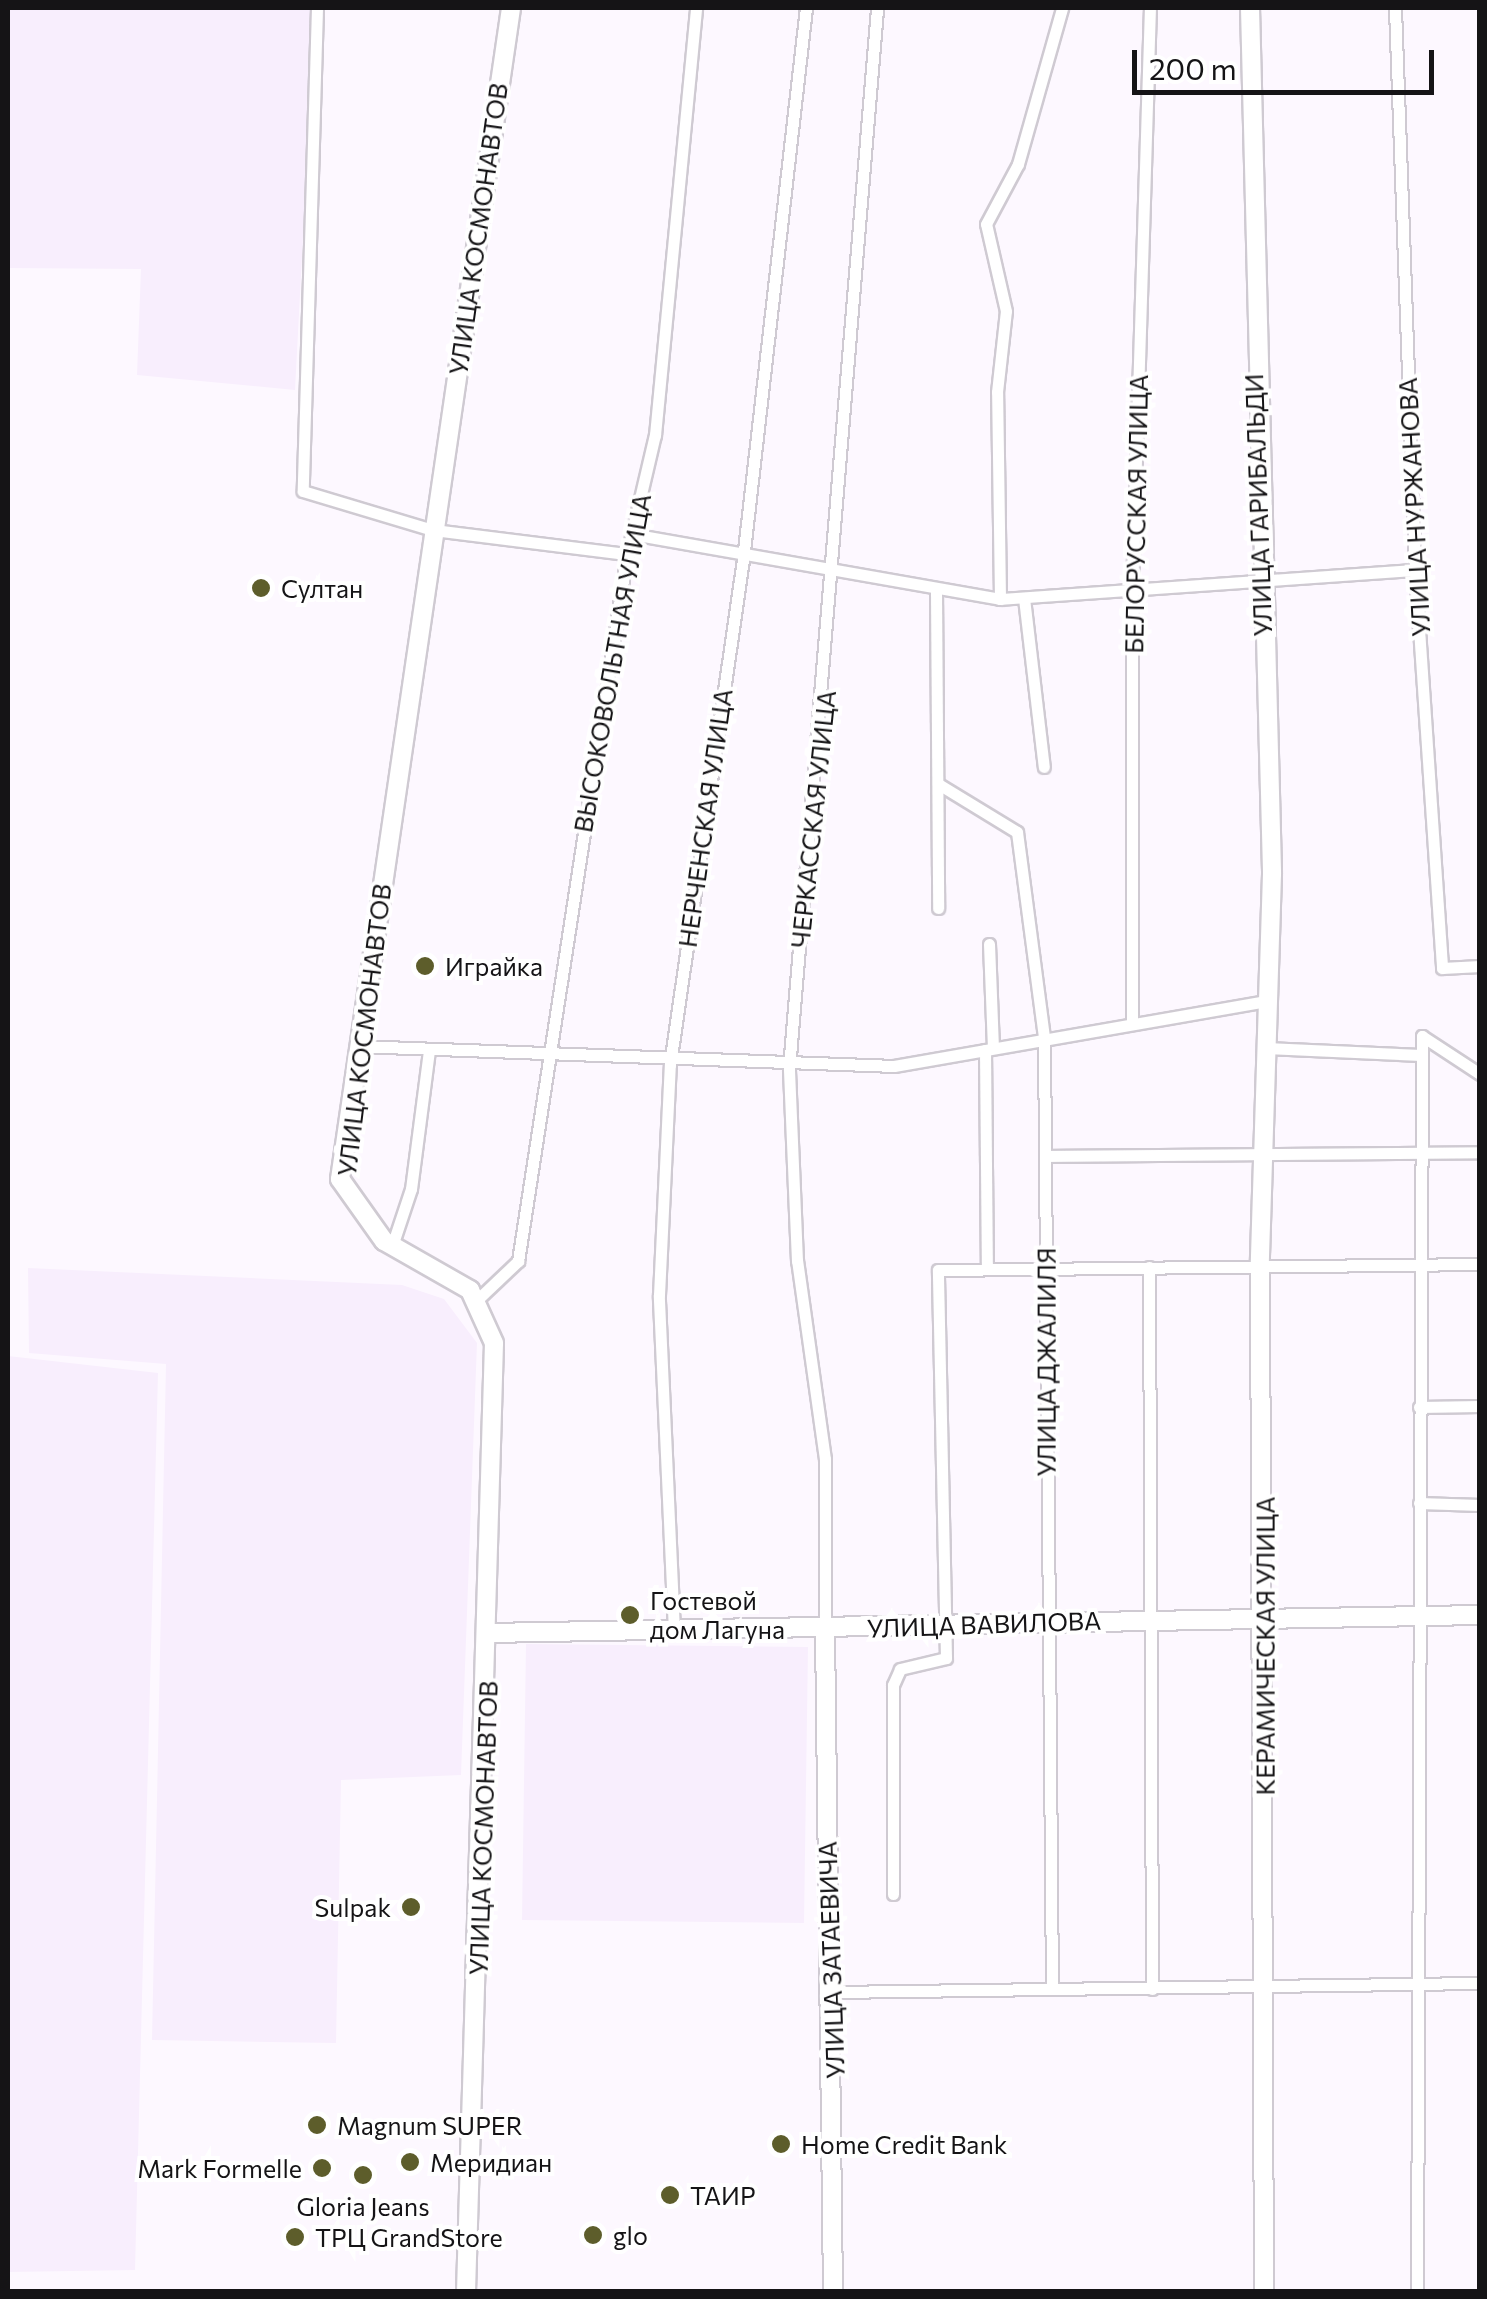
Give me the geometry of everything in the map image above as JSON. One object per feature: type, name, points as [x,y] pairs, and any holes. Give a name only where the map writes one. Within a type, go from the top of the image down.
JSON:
[{"type":"street","points":[[317,8],[303,491],[433,530],[627,554]]},
{"type":"street","name":"УЛИЦА КОСМОНАВТОВ","points":[[466,2292],[496,1383],[477,1300],[392,1246],[340,1179],[511,8]]},
{"type":"street","name":"ВЫСОКОВОЛЬТНАЯ УЛИЦА","points":[[477,1300],[518,1261],[546,1059],[627,554],[655,435],[696,8]]},
{"type":"street","name":"НЕРЧЕНСКАЯ УЛИЦА","points":[[674,1631],[659,1295],[670,1064],[742,558],[806,8]]},
{"type":"street","name":"ЧЕРКАССКАЯ УЛИЦА","points":[[825,1629],[825,1458],[797,1260],[788,1068],[836,574],[877,8]]},
{"type":"street","points":[[1000,599],[997,392],[1006,311],[986,224],[1024,147],[1062,8]]},
{"type":"street","name":"БЕЛОРУССКАЯ УЛИЦА","points":[[1132,1021],[1132,589],[1150,8]]},
{"type":"street","name":"УЛИЦА ГАРИБАЛЬДИ","points":[[1250,8],[1260,584],[1272,874],[1266,1002]]},
{"type":"street","name":"УЛИЦА НУРЖАНОВА","points":[[1395,8],[1415,570],[1442,968],[1480,966]]},
{"type":"street","points":[[632,534],[742,558],[1000,599],[1260,584],[1415,570]]},
{"type":"street","points":[[936,591],[938,908]]},
{"type":"street","points":[[1024,598],[1044,767]]},
{"type":"street","name":"УЛИЦА ДЖАЛИЛЯ","points":[[940,785],[1017,832],[1044,1038],[1045,1622],[1052,1984]]},
{"type":"street","points":[[987,1267],[989,944]]},
{"type":"street","points":[[357,1046],[670,1064],[894,1066],[1132,1021],[1266,1002]]},
{"type":"street","name":"КЕРАМИЧЕСКАЯ УЛИЦА","points":[[1264,2292],[1266,1617],[1260,1264],[1266,1002]]},
{"type":"street","points":[[1417,2292],[1418,1264],[1422,1036],[1480,1074]]},
{"type":"street","points":[[1266,1048],[1421,1055]]},
{"type":"street","points":[[392,1246],[411,1188],[429,1051]]},
{"type":"street","points":[[1046,1156],[1480,1152]]},
{"type":"street","points":[[893,1894],[893,1684],[900,1669],[942,1664],[942,1268],[1480,1264]]},
{"type":"street","points":[[1150,1267],[1152,1989]]},
{"type":"street","points":[[1418,1407],[1480,1406]]},
{"type":"street","points":[[1419,1503],[1480,1505]]},
{"type":"street","name":"УЛИЦА ВАВИЛОВА","points":[[488,1633],[1480,1615]]},
{"type":"street","name":"УЛИЦА ЗАТАЕВИЧА","points":[[825,1629],[834,1992],[833,2292]]},
{"type":"street","points":[[834,1992],[1052,1984],[1152,1989],[1480,1984]]},
{"type":"shaded area","points":[[8,8],[315,8],[295,390],[137,375],[141,269],[8,268]]},
{"type":"shaded area","points":[[28,1268],[402,1285],[444,1299],[477,1343],[461,1775],[341,1780],[336,2043],[152,2040],[166,1364],[29,1353]]},
{"type":"shaded area","points":[[8,1356],[158,1373],[135,2270],[8,2272]]},
{"type":"shaded area","points":[[526,1644],[808,1647],[804,1923],[522,1920]]},
{"type":"place","name":"Султан","points":[[261,588]]},
{"type":"place","name":"Играйка","points":[[425,966]]},
{"type":"place","name":"Гостевой дом Лагуна","points":[[630,1615]]},
{"type":"place","name":"Sulpak","points":[[411,1907]]},
{"type":"place","name":"Magnum SUPER","points":[[317,2125]]},
{"type":"place","name":"Home Credit Bank","points":[[781,2144]]},
{"type":"place","name":"Меридиан","points":[[410,2162]]},
{"type":"place","name":"Mark Formelle","points":[[322,2168]]},
{"type":"place","name":"Gloria Jeans","points":[[363,2175]]},
{"type":"place","name":"ТАИР","points":[[670,2195]]},
{"type":"place","name":"glo","points":[[593,2235]]},
{"type":"place","name":"ТРЦ GrandStore","points":[[295,2237]]}]
